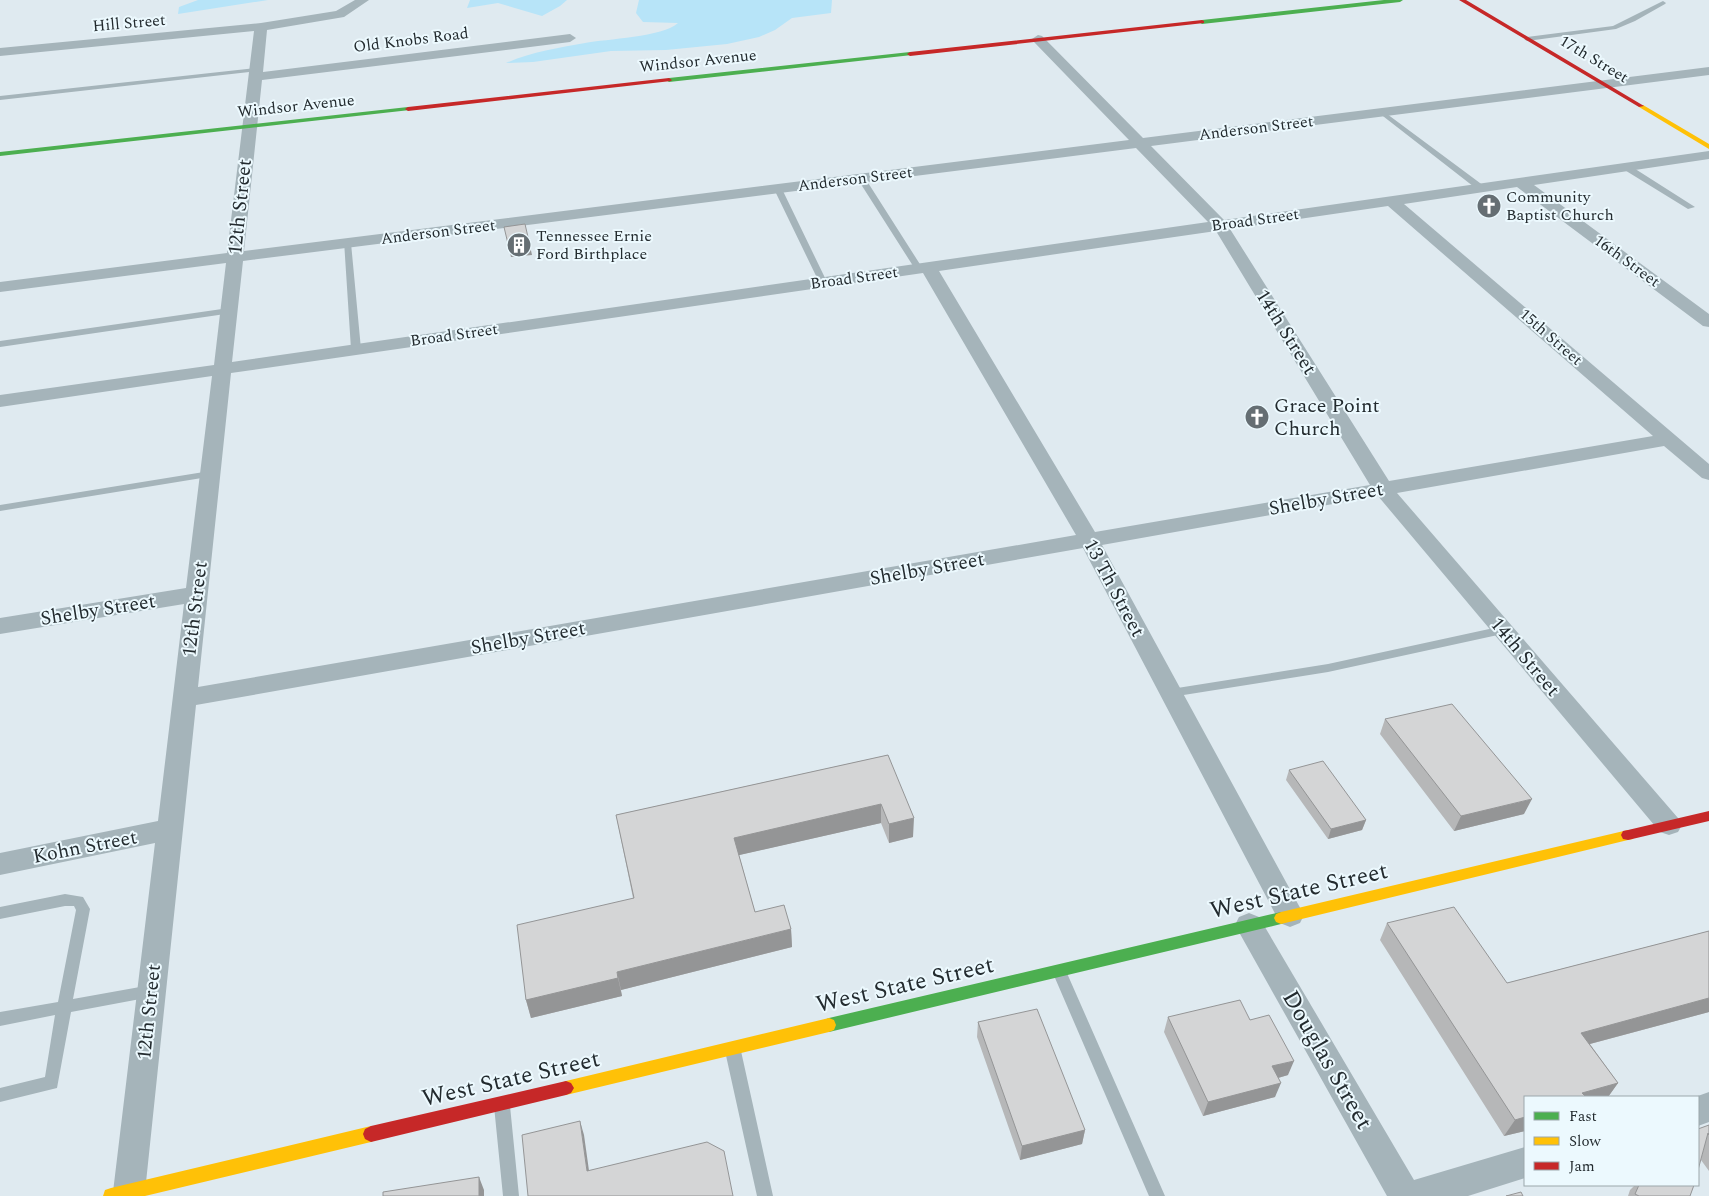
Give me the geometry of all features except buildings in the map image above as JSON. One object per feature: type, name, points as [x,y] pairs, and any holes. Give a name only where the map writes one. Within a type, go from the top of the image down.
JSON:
[{"type":"street","name":"Hill Street","points":[[0,52],[261,27],[340,14],[363,0]]},
{"type":"street","name":"Windsor Avenue","points":[[0,154],[249,128],[1038,38],[1400,0]]},
{"type":"street","name":"17th Street","points":[[1462,0],[1709,147]]},
{"type":"street","name":"12th Street","points":[[120,1194],[152,990],[261,27]]},
{"type":"street","name":"Old Knobs Road","points":[[255,73],[570,38]]},
{"type":"street","name":"14th Street","points":[[1038,38],[1220,225],[1383,489],[1669,825]]},
{"type":"street","name":"Anderson Street","points":[[0,287],[1709,71]]},
{"type":"street","name":"Broad Street","points":[[0,401],[1709,155]]},
{"type":"street","name":"16th Street","points":[[1520,182],[1709,322]]},
{"type":"street","name":"15th Street","points":[[1392,201],[1709,474]]},
{"type":"street","name":"13 Th Street","points":[[924,268],[1089,540],[1290,915]]},
{"type":"street","name":"Shelby Street","points":[[184,698],[1669,439]]},
{"type":"street","name":"Shelby Street","points":[[0,626],[197,594]]},
{"type":"street","name":"West State Street","points":[[120,1194],[197,1182],[502,1102],[1709,816]]},
{"type":"street","name":"Kohn Street","points":[[0,864],[170,830]]},
{"type":"street","name":"Douglas Street","points":[[1249,925],[1405,1196]]},
{"type":"street","points":[[1415,1196],[1524,1163]]},
{"type":"lane","points":[[1527,38],[1614,28],[1633,20],[1663,3]]},
{"type":"lane","points":[[0,98],[255,73]]},
{"type":"lane","points":[[1381,112],[1481,188]]},
{"type":"lane","points":[[1695,138],[1709,137]]},
{"type":"lane","points":[[1626,167],[1691,207]]},
{"type":"lane","points":[[861,178],[924,268]]},
{"type":"lane","points":[[778,189],[823,282]]},
{"type":"lane","points":[[347,243],[356,350]]},
{"type":"lane","points":[[0,344],[229,311]]},
{"type":"lane","points":[[0,508],[210,474]]},
{"type":"lane","points":[[1171,693],[1328,668],[1503,630]]},
{"type":"lane","points":[[0,913],[65,900],[78,901],[83,909],[64,1007],[52,1083],[0,1095]]},
{"type":"lane","points":[[1058,970],[1157,1196]]},
{"type":"lane","points":[[0,1019],[152,990]]},
{"type":"lane","points":[[732,1048],[765,1196]]},
{"type":"lane","points":[[502,1102],[511,1196]]},
{"type":"shaded area","points":[[198,0],[268,0],[178,14],[179,7]]},
{"type":"shaded area","points":[[470,0],[567,0],[542,16],[498,3],[467,8]]},
{"type":"shaded area","points":[[639,0],[832,0],[831,13],[792,18],[775,30],[759,37],[727,44],[666,50],[611,51],[533,62],[506,63],[525,56],[555,49],[648,34],[671,28],[678,23],[643,22],[636,13]]},
{"type":"traffic: fast","points":[[1202,22],[1400,0]]},
{"type":"traffic: fast","points":[[669,80],[910,54]]},
{"type":"traffic: fast","points":[[0,154],[408,109]]},
{"type":"traffic: fast","points":[[829,1025],[1281,918]]},
{"type":"traffic: slow","points":[[1641,106],[1709,147]]},
{"type":"traffic: slow","points":[[1281,918],[1628,835]]},
{"type":"traffic: slow","points":[[566,1088],[829,1025]]},
{"type":"traffic: slow","points":[[111,1196],[371,1134]]},
{"type":"traffic: jam","points":[[1462,0],[1641,106]]},
{"type":"traffic: jam","points":[[910,54],[1202,22]]},
{"type":"traffic: jam","points":[[408,109],[669,80]]},
{"type":"traffic: jam","points":[[1628,835],[1709,816]]},
{"type":"traffic: jam","points":[[371,1134],[566,1088]]},
{"type":"place","name":"Community Baptist Church","points":[[1489,206]]},
{"type":"place","name":"Tennessee Ernie Ford Birthplace","points":[[519,245]]},
{"type":"place","name":"Grace Point Church","points":[[1257,417]]}]
